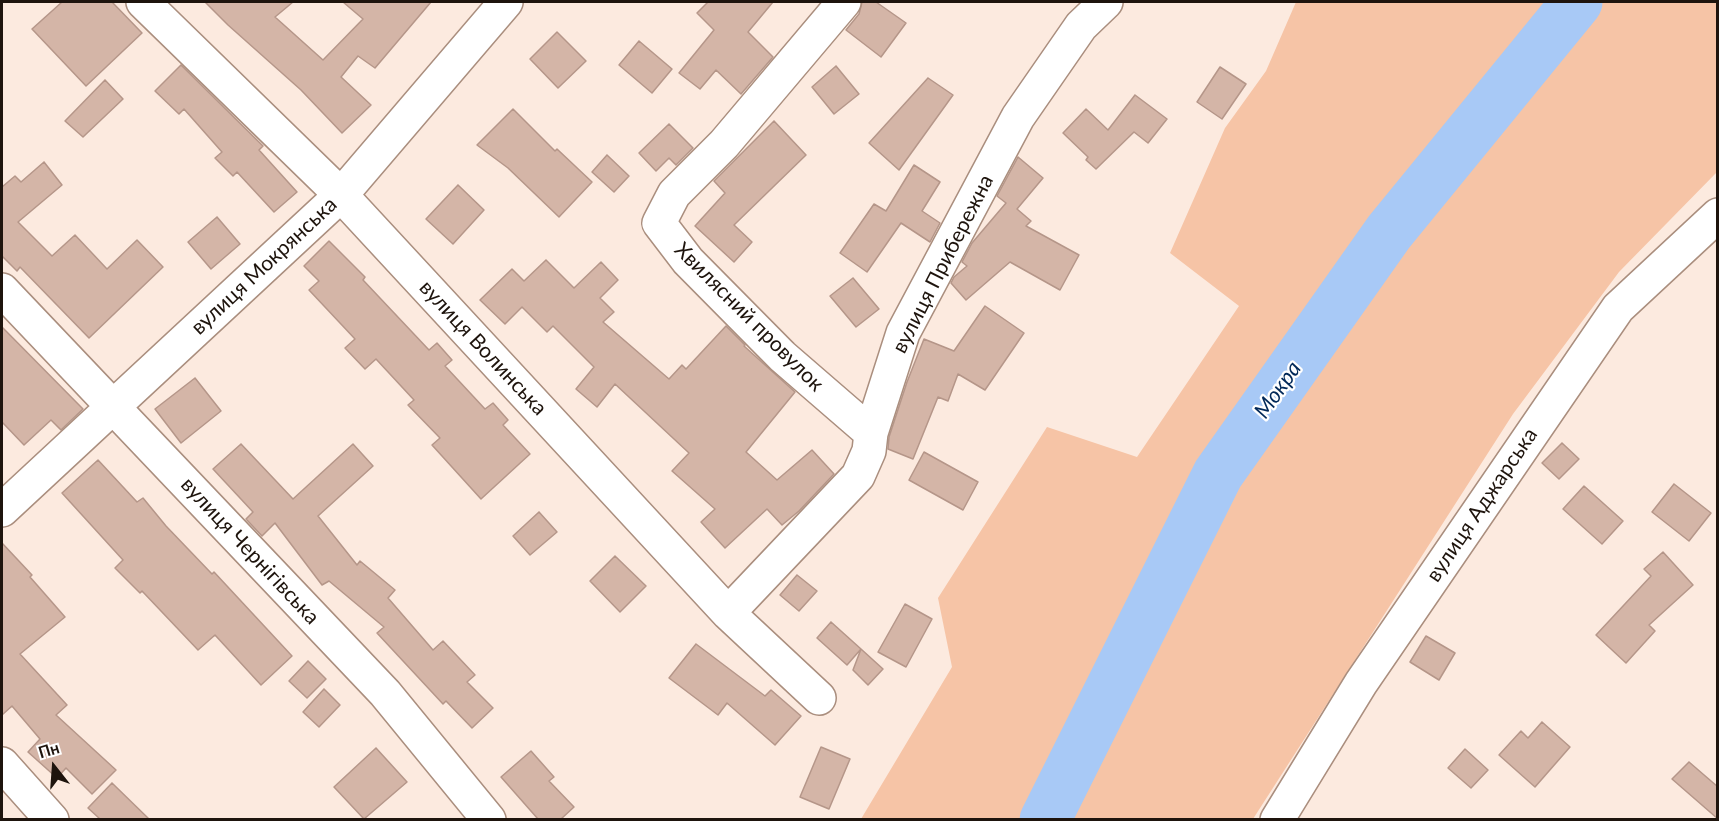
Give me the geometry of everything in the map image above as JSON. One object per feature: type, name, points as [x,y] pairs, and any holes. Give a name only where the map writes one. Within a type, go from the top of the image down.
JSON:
[{"type":"street","name":"вулиця Волинська","points":[[143,2],[341,195],[728,613],[819,698]]},
{"type":"street","name":"вулиця Мокрянська","points":[[2,510],[341,195],[507,2]]},
{"type":"street","name":"Хвилясний провулок","points":[[844,2],[724,144],[674,194],[659,224],[688,261],[782,356],[871,434]]},
{"type":"street","name":"вулиця Прибережна","points":[[728,613],[858,476],[870,451],[871,434],[903,333],[1018,117],[1081,26],[1106,2]]},
{"type":"street","name":"вулиця Аджарська","points":[[1277,819],[1361,683],[1618,308],[1718,215]]},
{"type":"street","name":"вулиця Чернігівська","points":[[2,290],[385,693],[489,819]]},
{"type":"street","points":[[2,765],[52,819]]},
{"type":"shaded area","points":[[1296,2],[1717,2],[1717,172],[1619,272],[1513,414],[1253,819],[861,819],[952,667],[938,598],[1047,427],[1137,457],[1239,306],[1170,253],[1225,128],[1266,71]]},
{"type":"building","points":[[62,2],[112,2],[142,33],[86,86],[32,29]]},
{"type":"building","points":[[205,2],[293,2],[275,17],[323,60],[363,19],[343,2],[431,2],[375,68],[358,56],[341,77],[371,105],[342,133],[301,90]]},
{"type":"building","points":[[708,2],[773,2],[748,32],[773,57],[741,94],[716,70],[700,89],[679,73],[714,30],[697,13]]},
{"type":"building","points":[[862,2],[876,2],[906,23],[881,57],[846,30],[859,14]]},
{"type":"building","points":[[557,32],[586,61],[558,88],[530,59]]},
{"type":"building","points":[[639,41],[672,69],[652,93],[619,65]]},
{"type":"building","points":[[181,65],[263,146],[259,150],[297,192],[274,212],[237,172],[233,176],[215,158],[222,152],[184,109],[179,114],[155,91]]},
{"type":"building","points":[[836,66],[859,94],[834,114],[812,87]]},
{"type":"building","points":[[1220,67],[1246,84],[1222,119],[1197,102]]},
{"type":"building","points":[[928,78],[953,95],[899,170],[869,143]]},
{"type":"building","points":[[105,80],[123,99],[83,137],[65,121]]},
{"type":"building","points":[[1135,95],[1167,119],[1148,143],[1134,132],[1096,169],[1086,160],[1088,157],[1063,133],[1086,109],[1108,130]]},
{"type":"building","points":[[513,109],[555,151],[557,149],[592,182],[559,217],[508,168],[477,145]]},
{"type":"building","points":[[774,121],[806,155],[734,225],[752,242],[734,262],[695,226],[725,193],[714,181]]},
{"type":"building","points":[[669,124],[693,148],[676,165],[669,158],[656,171],[639,153]]},
{"type":"building","points":[[607,155],[629,176],[614,192],[592,172]]},
{"type":"building","points":[[1018,157],[1043,178],[1017,209],[1031,221],[1026,226],[1079,255],[1060,290],[1010,262],[966,300],[951,283],[954,277],[967,266],[962,262],[972,243],[1006,203],[997,196]]},
{"type":"building","points":[[44,162],[62,185],[18,222],[52,256],[75,235],[107,269],[137,240],[163,267],[89,338],[20,267],[17,271],[2,256],[2,187],[15,176],[21,182]]},
{"type":"building","points":[[914,165],[940,182],[922,211],[940,223],[930,242],[901,223],[867,272],[840,253],[874,204],[886,211]]},
{"type":"building","points":[[458,185],[484,210],[453,244],[426,219]]},
{"type":"building","points":[[217,217],[240,244],[211,269],[188,242]]},
{"type":"building","points":[[329,241],[365,277],[363,280],[429,350],[437,343],[452,360],[445,366],[485,409],[493,403],[508,420],[503,425],[530,454],[481,499],[432,445],[440,438],[408,405],[414,400],[376,359],[365,369],[345,348],[355,339],[309,290],[319,281],[304,266]]},
{"type":"building","points":[[546,260],[574,288],[601,262],[618,280],[600,298],[614,312],[603,322],[669,379],[682,365],[686,369],[726,326],[744,346],[795,392],[746,452],[777,480],[812,450],[834,474],[799,511],[782,525],[767,509],[725,548],[701,522],[715,509],[672,471],[689,453],[615,384],[597,407],[576,389],[594,367],[553,326],[547,332],[522,307],[505,324],[480,300],[512,269],[524,281]]},
{"type":"building","points":[[853,278],[879,309],[856,327],[830,296]]},
{"type":"building","points":[[985,306],[1024,333],[985,390],[958,374],[948,401],[938,397],[913,459],[888,449],[889,437],[907,382],[924,339],[954,351]]},
{"type":"building","points":[[2,327],[83,409],[61,430],[51,420],[24,445],[2,422]]},
{"type":"building","points":[[195,378],[221,411],[181,443],[155,409]]},
{"type":"building","points":[[1562,443],[1579,459],[1559,479],[1542,463]]},
{"type":"building","points":[[241,444],[293,499],[353,444],[373,466],[318,516],[357,565],[360,561],[395,590],[388,598],[433,650],[443,641],[475,675],[467,682],[493,708],[472,728],[446,701],[443,704],[377,633],[384,627],[329,581],[322,585],[275,523],[262,536],[246,519],[253,512],[213,469]]},
{"type":"building","points":[[924,452],[978,482],[963,510],[909,480]]},
{"type":"building","points":[[98,460],[137,502],[143,498],[166,526],[212,574],[214,572],[292,656],[261,685],[215,635],[198,650],[142,591],[140,593],[115,568],[123,560],[62,493]]},
{"type":"building","points":[[1674,484],[1711,513],[1689,541],[1652,512]]},
{"type":"building","points":[[1584,486],[1623,521],[1602,544],[1563,509]]},
{"type":"building","points":[[539,512],[557,532],[530,555],[513,536]]},
{"type":"building","points":[[2,543],[32,575],[30,577],[65,617],[20,654],[67,705],[56,715],[116,770],[92,794],[66,768],[57,778],[28,752],[40,739],[12,706],[2,715]]},
{"type":"building","points":[[1663,552],[1693,585],[1649,625],[1655,631],[1626,663],[1596,635],[1651,576],[1644,569]]},
{"type":"building","points":[[615,556],[646,586],[620,612],[590,581]]},
{"type":"building","points":[[797,575],[817,591],[799,611],[780,595]]},
{"type":"building","points":[[905,604],[932,619],[906,667],[878,652]]},
{"type":"building","points":[[831,622],[861,649],[847,665],[817,638]]},
{"type":"building","points":[[1426,636],[1455,653],[1439,680],[1410,662]]},
{"type":"building","points":[[696,644],[765,696],[771,690],[801,716],[775,745],[727,703],[718,715],[669,678]]},
{"type":"building","points":[[861,649],[883,669],[868,685],[853,670]]},
{"type":"building","points":[[308,661],[326,679],[307,698],[289,681]]},
{"type":"building","points":[[324,689],[340,705],[319,727],[303,712]]},
{"type":"building","points":[[1542,722],[1570,747],[1535,787],[1499,755],[1521,731],[1528,738]]},
{"type":"building","points":[[821,747],[850,759],[829,809],[800,797]]},
{"type":"building","points":[[376,748],[407,782],[364,819],[334,787]]},
{"type":"building","points":[[1465,749],[1488,770],[1471,788],[1448,768]]},
{"type":"building","points":[[531,751],[554,777],[549,781],[574,807],[561,819],[538,819],[501,777]]},
{"type":"building","points":[[1689,762],[1718,787],[1718,819],[1672,779]]},
{"type":"building","points":[[112,783],[149,819],[100,819],[88,808]]},
{"type":"waterway","name":"Мокра","points":[[1045,820],[1218,474],[1389,232],[1577,2]]}]
